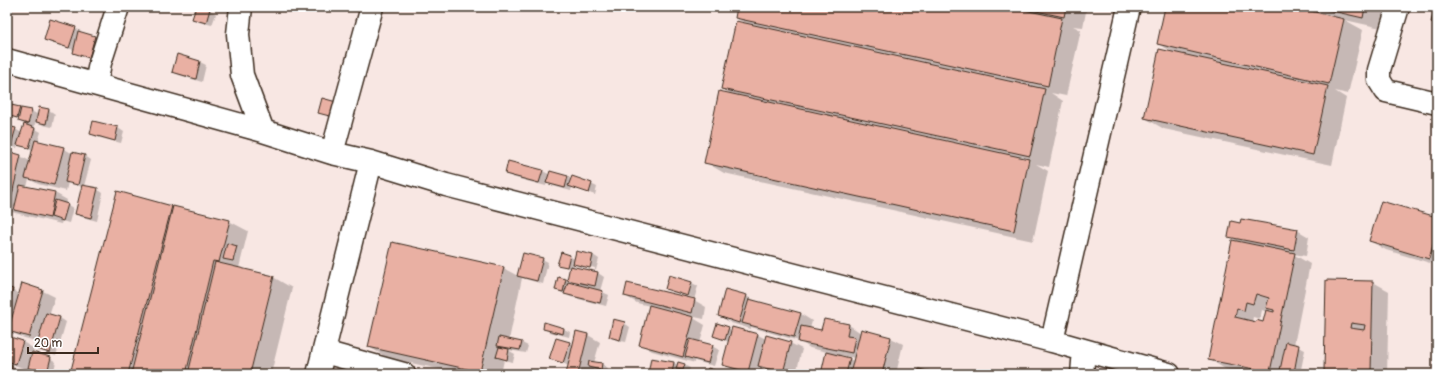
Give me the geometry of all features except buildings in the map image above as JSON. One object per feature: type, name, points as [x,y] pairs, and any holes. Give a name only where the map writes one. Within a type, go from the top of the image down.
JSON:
[{"type":"street","points":[[241,7],[238,34],[242,75],[263,131]]},
{"type":"street","points":[[332,152],[372,7]]},
{"type":"street","points":[[1052,341],[1129,7]]},
{"type":"street","points":[[1398,7],[1379,70],[1379,80],[1386,91],[1437,103]]},
{"type":"street","points":[[96,84],[113,8]]},
{"type":"street","points":[[7,60],[263,131],[453,187],[1052,341],[1169,374]]},
{"type":"street","points":[[318,374],[371,162]]},
{"type":"street","points":[[1082,374],[1084,350]]},
{"type":"street","points":[[324,352],[404,374]]}]
